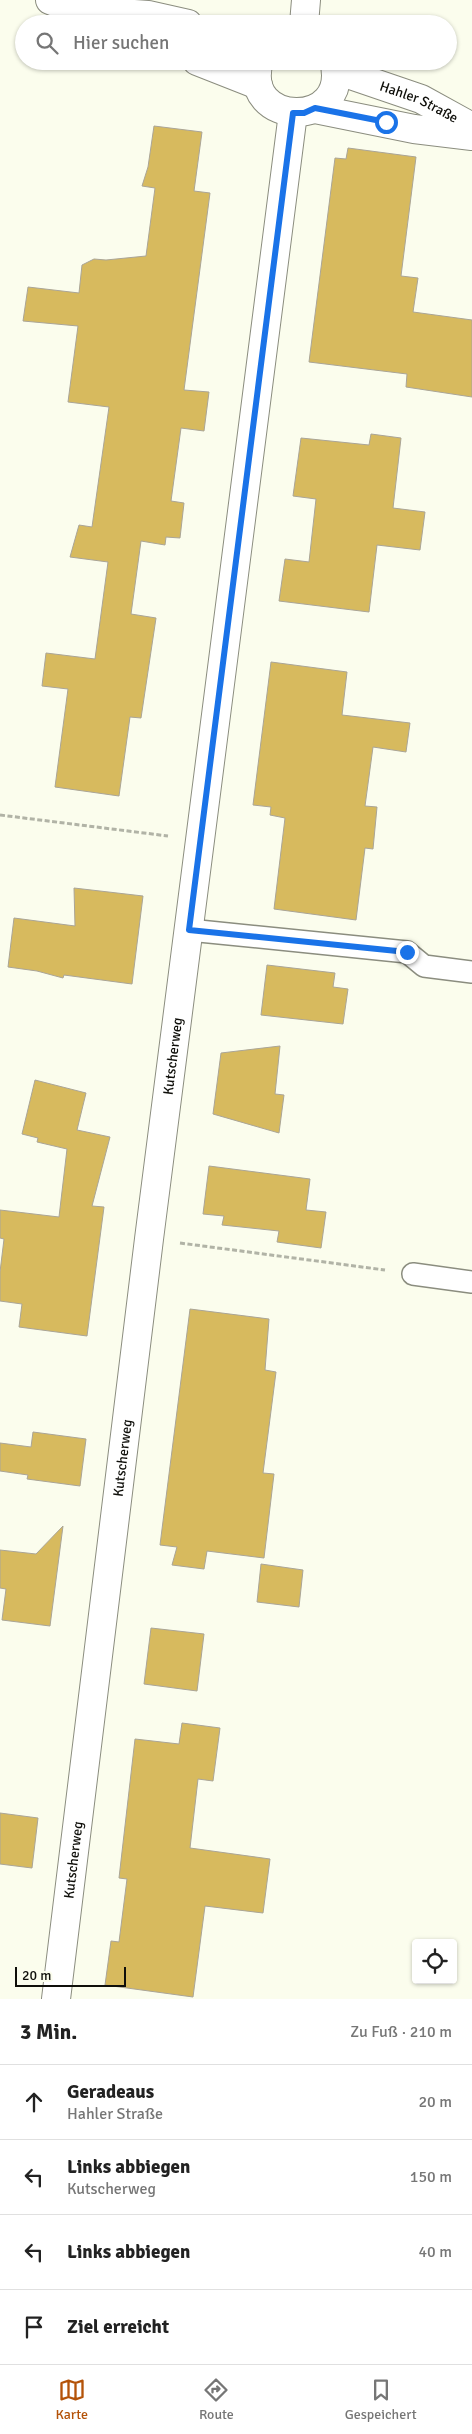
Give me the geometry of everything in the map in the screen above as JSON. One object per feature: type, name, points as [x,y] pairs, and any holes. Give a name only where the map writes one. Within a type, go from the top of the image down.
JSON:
[{"type":"street","points":[[50,0],[89,15]]},
{"type":"street","points":[[305,15],[306,0]]},
{"type":"street","points":[[79,10],[148,15]]},
{"type":"street","points":[[244,70],[259,73]]},
{"type":"street","points":[[304,111],[324,102],[332,92],[336,81],[335,70]]},
{"type":"street","name":"Hahler Straße","points":[[345,70],[421,99],[472,127]]},
{"type":"street","name":"Hahler Straße","points":[[259,73],[268,101],[284,111],[304,111],[414,129],[472,136]]},
{"type":"street","name":"Kutscherweg","points":[[56,1999],[199,840],[304,111]]},
{"type":"lane","points":[[189,930],[407,952],[424,966],[472,972]]},
{"type":"lane","points":[[413,1274],[472,1282]]},
{"type":"path","points":[[0,815],[199,840]]},
{"type":"path","points":[[149,1239],[413,1274]]},
{"type":"building","points":[[154,126],[202,132],[194,191],[210,193],[184,390],[209,392],[204,431],[181,428],[171,501],[184,503],[180,538],[166,537],[165,545],[141,541],[131,614],[156,618],[141,718],[130,717],[119,796],[55,787],[68,689],[42,686],[46,653],[95,659],[108,562],[70,557],[79,525],[92,527],[109,407],[68,402],[78,326],[23,321],[28,287],[79,293],[82,265],[94,259],[106,260],[146,256],[155,188],[142,186],[148,167]]},
{"type":"building","points":[[348,148],[416,157],[401,276],[418,278],[413,312],[472,320],[472,397],[406,387],[407,374],[309,362],[335,158],[346,159]]},
{"type":"building","points":[[371,434],[401,438],[393,508],[425,512],[420,550],[377,545],[369,612],[279,601],[285,559],[309,562],[316,499],[293,496],[301,438],[369,445]]},
{"type":"building","points":[[271,662],[347,672],[342,715],[410,723],[406,752],[373,747],[365,806],[377,807],[373,849],[365,848],[356,920],[274,909],[285,818],[270,815],[271,807],[253,805]]},
{"type":"building","points":[[74,888],[143,896],[132,984],[64,975],[63,978],[37,971],[8,967],[14,918],[75,926]]},
{"type":"building","points":[[267,965],[335,973],[333,987],[348,989],[343,1024],[261,1015]]},
{"type":"building","points":[[280,1046],[275,1094],[284,1095],[279,1133],[213,1114],[221,1053]]},
{"type":"building","points":[[35,1080],[86,1093],[77,1130],[110,1137],[92,1206],[104,1207],[87,1336],[19,1327],[22,1304],[0,1301],[0,1272],[4,1239],[0,1238],[0,1210],[59,1217],[67,1149],[37,1142],[38,1138],[22,1134]]},
{"type":"building","points":[[209,1166],[310,1179],[306,1210],[326,1212],[321,1248],[277,1242],[279,1231],[222,1225],[224,1216],[203,1214]]},
{"type":"building","points":[[190,1309],[269,1319],[265,1370],[276,1372],[263,1473],[274,1474],[264,1558],[207,1551],[204,1569],[172,1565],[177,1547],[160,1545]]},
{"type":"building","points":[[33,1432],[86,1439],[80,1486],[27,1479],[28,1475],[0,1471],[0,1443],[31,1447]]},
{"type":"building","points":[[63,1526],[50,1626],[2,1620],[6,1589],[0,1588],[0,1550],[36,1554]]},
{"type":"building","points":[[261,1564],[303,1570],[299,1607],[257,1602]]},
{"type":"building","points":[[151,1628],[204,1634],[197,1691],[144,1684]]},
{"type":"building","points":[[182,1723],[220,1728],[213,1781],[198,1779],[190,1848],[270,1859],[263,1913],[205,1906],[193,1997],[105,1985],[111,1941],[119,1942],[127,1879],[119,1878],[135,1739],[179,1744]]},
{"type":"building","points":[[0,1813],[38,1818],[32,1868],[0,1864]]},
{"type":"route","points":[[386,122],[315,108],[304,113],[293,113],[282,186],[189,930],[407,952]]}]
